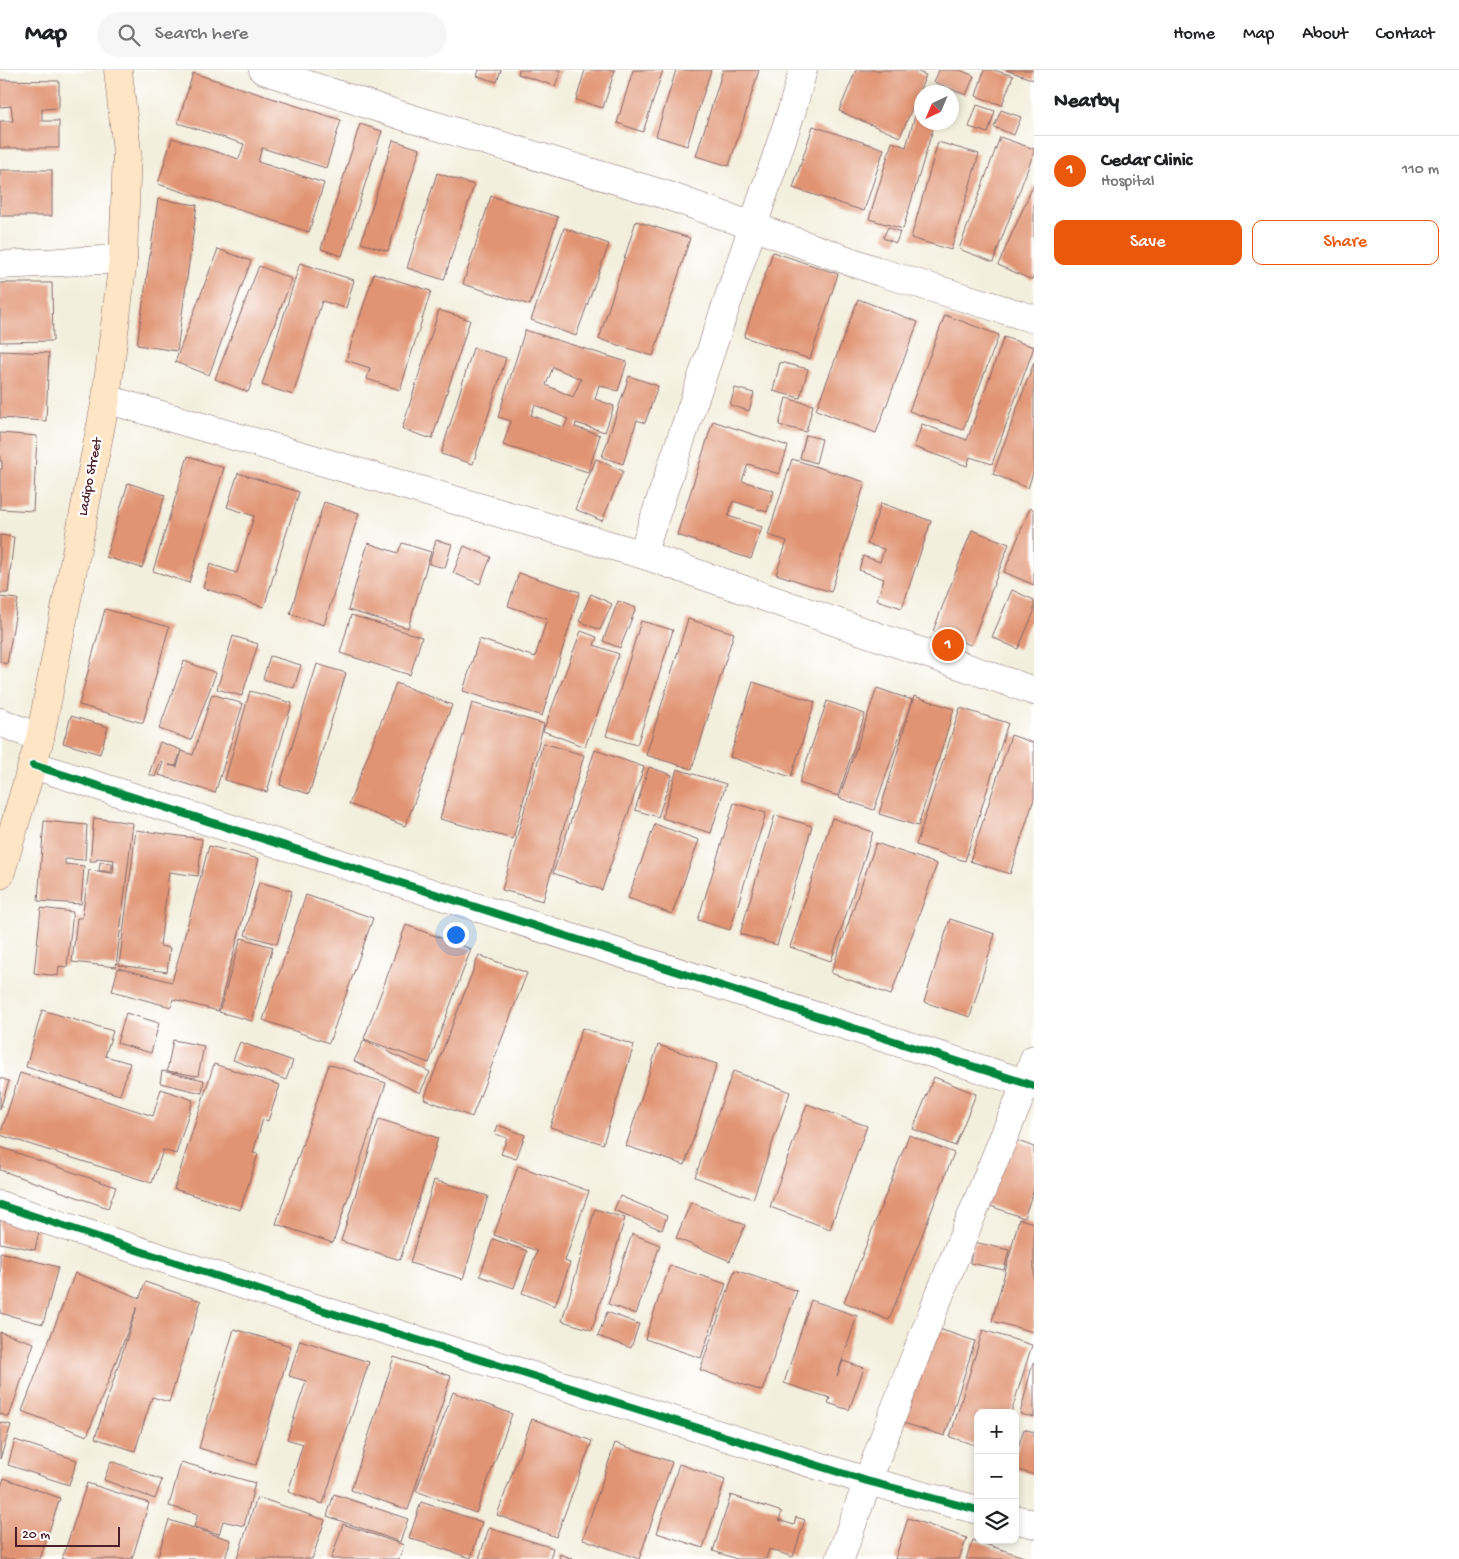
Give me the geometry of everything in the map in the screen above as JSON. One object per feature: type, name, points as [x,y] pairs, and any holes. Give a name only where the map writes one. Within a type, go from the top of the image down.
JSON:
[{"type":"main road","name":"Ladipo Street","points":[[0,875],[40,738],[106,399],[124,259],[127,152],[118,70]]},
{"type":"street","points":[[263,70],[403,116],[666,195],[880,272],[1034,319]]},
{"type":"street","points":[[644,555],[646,543],[804,70]]},
{"type":"street","points":[[0,265],[124,259]]},
{"type":"street","points":[[106,399],[644,555],[1034,691]]},
{"type":"street","points":[[0,722],[40,738]]},
{"type":"street","points":[[33,764],[1031,1076],[934,1304],[867,1481],[840,1559]]},
{"type":"street","points":[[0,1205],[274,1295],[867,1481],[974,1509]]},
{"type":"street","points":[[1019,1520],[1034,1524]]},
{"type":"building","points":[[479,70],[501,70],[497,82],[477,76]]},
{"type":"building","points":[[519,70],[561,70],[555,86],[518,74]]},
{"type":"building","points":[[585,70],[615,70],[603,108],[576,100]]},
{"type":"building","points":[[633,70],[663,70],[643,132],[617,123]]},
{"type":"building","points":[[676,70],[711,70],[687,146],[656,136]]},
{"type":"building","points":[[723,70],[759,70],[729,166],[696,156]]},
{"type":"building","points":[[856,70],[913,70],[926,75],[922,85],[914,85],[914,104],[900,137],[839,111]]},
{"type":"building","points":[[939,70],[960,70],[974,76],[966,95],[959,92],[959,85],[941,85],[934,82]]},
{"type":"building","points":[[984,70],[994,70],[1013,76],[1002,105],[976,96]]},
{"type":"building","points":[[1006,70],[1034,70],[1034,80]]},
{"type":"building","points":[[193,73],[341,120],[326,168],[262,148],[258,162],[324,183],[309,232],[158,184],[172,138],[239,159],[244,144],[178,123]]},
{"type":"building","points":[[0,80],[59,81],[59,108],[42,109],[42,121],[59,121],[59,148],[0,148],[0,121],[13,121],[11,106],[0,107]]},
{"type":"building","points":[[977,105],[995,111],[988,133],[969,127]]},
{"type":"building","points":[[1001,110],[1021,117],[1014,135],[994,127]]},
{"type":"building","points":[[914,119],[914,130],[933,130],[903,229],[869,219],[892,142],[906,147]]},
{"type":"building","points":[[360,124],[382,131],[342,256],[321,249]]},
{"type":"building","points":[[813,126],[884,149],[864,211],[793,188]]},
{"type":"building","points":[[1000,137],[1034,149],[1034,152],[993,262],[959,249]]},
{"type":"building","points":[[393,140],[420,149],[388,251],[361,243]]},
{"type":"building","points":[[938,142],[979,154],[951,250],[911,238]]},
{"type":"building","points":[[0,170],[52,170],[52,216],[0,216]]},
{"type":"building","points":[[437,173],[474,185],[444,280],[407,268]]},
{"type":"building","points":[[1034,184],[1034,276],[1032,280],[998,265]]},
{"type":"building","points":[[491,196],[558,217],[530,305],[463,284]]},
{"type":"building","points":[[158,199],[197,205],[177,351],[137,345]]},
{"type":"building","points":[[636,221],[690,238],[653,356],[599,339]]},
{"type":"building","points":[[888,227],[900,232],[896,243],[883,238]]},
{"type":"building","points":[[564,228],[609,244],[576,336],[531,320]]},
{"type":"building","points":[[218,249],[251,261],[209,375],[175,362]]},
{"type":"building","points":[[773,252],[838,274],[810,359],[744,337]]},
{"type":"building","points":[[300,263],[354,280],[346,308],[322,301],[293,395],[262,385]]},
{"type":"building","points":[[259,266],[292,279],[248,392],[215,379]]},
{"type":"building","points":[[374,273],[431,291],[400,390],[367,379],[370,368],[346,360]]},
{"type":"building","points":[[0,283],[52,283],[53,341],[0,342]]},
{"type":"building","points":[[858,299],[918,322],[876,433],[816,410]]},
{"type":"building","points":[[439,310],[470,320],[432,439],[402,429]]},
{"type":"building","points":[[945,315],[999,335],[963,430],[909,411]]},
{"type":"building","points":[[525,330],[627,362],[618,391],[599,385],[595,399],[614,406],[605,432],[576,423],[575,427],[600,435],[588,472],[503,445],[511,421],[498,417]],"holes":[[[553,367],[581,379],[573,397],[546,385]],[[535,405],[568,419],[564,428],[531,415]]]},
{"type":"building","points":[[1004,337],[1034,347],[992,464],[970,457],[967,466],[914,447],[922,424],[967,440]]},
{"type":"building","points":[[473,348],[506,358],[473,464],[441,454]]},
{"type":"building","points":[[0,351],[49,353],[46,421],[0,418]]},
{"type":"building","points":[[780,362],[808,369],[800,398],[773,391]]},
{"type":"building","points":[[1034,362],[1034,470],[1028,488],[993,474]]},
{"type":"building","points":[[629,376],[658,386],[645,423],[637,420],[623,464],[602,457]]},
{"type":"building","points":[[735,388],[754,393],[749,411],[730,405]]},
{"type":"building","points":[[786,398],[813,405],[806,432],[779,425]]},
{"type":"building","points":[[713,421],[788,446],[779,474],[748,464],[742,481],[774,491],[767,512],[733,501],[728,516],[762,527],[751,559],[677,535]]},
{"type":"building","points":[[0,433],[37,436],[33,511],[0,509],[0,469],[2,469],[2,461],[0,461]]},
{"type":"building","points":[[806,435],[822,439],[816,463],[800,458]]},
{"type":"building","points":[[188,456],[224,468],[189,583],[153,571]]},
{"type":"building","points":[[596,459],[623,471],[602,521],[575,509]]},
{"type":"building","points":[[792,459],[865,482],[831,592],[776,574],[787,541],[768,535]]},
{"type":"building","points":[[238,473],[299,492],[264,607],[203,588],[210,564],[237,573],[254,516],[227,507]]},
{"type":"building","points":[[128,483],[165,495],[142,568],[106,557]]},
{"type":"building","points":[[324,502],[359,513],[324,625],[290,614]]},
{"type":"building","points":[[881,503],[931,521],[902,608],[877,600],[884,579],[859,570],[863,556],[880,562],[884,549],[867,544]]},
{"type":"building","points":[[1030,508],[1034,510],[1034,585],[1004,572]]},
{"type":"building","points":[[972,530],[1009,544],[971,645],[933,631]]},
{"type":"building","points":[[0,535],[14,537],[8,593],[0,593]]},
{"type":"building","points":[[436,540],[452,544],[445,568],[429,564]]},
{"type":"building","points":[[368,543],[398,553],[402,543],[431,552],[408,628],[348,610]]},
{"type":"building","points":[[464,546],[491,557],[480,584],[453,573]]},
{"type":"building","points":[[519,573],[580,592],[542,716],[463,691],[479,639],[535,657],[547,619],[508,606]]},
{"type":"building","points":[[1012,590],[1034,600],[1034,612],[1018,649],[992,637]]},
{"type":"building","points":[[591,594],[612,604],[600,630],[579,621]]},
{"type":"building","points":[[0,597],[18,599],[7,664],[0,662]]},
{"type":"building","points":[[618,601],[636,608],[620,648],[603,641]]},
{"type":"building","points":[[105,609],[169,627],[143,723],[79,705]]},
{"type":"building","points":[[351,615],[422,637],[410,675],[340,653]]},
{"type":"building","points":[[688,619],[734,633],[692,769],[646,755]]},
{"type":"building","points":[[641,621],[673,630],[637,745],[606,736]]},
{"type":"building","points":[[581,631],[597,637],[594,645],[619,654],[585,747],[543,731]]},
{"type":"building","points":[[233,636],[258,644],[242,696],[217,689]]},
{"type":"building","points":[[270,656],[301,665],[294,688],[263,679]]},
{"type":"building","points":[[184,661],[216,673],[191,740],[159,729]]},
{"type":"building","points":[[317,664],[346,673],[309,794],[280,785]]},
{"type":"building","points":[[753,682],[815,702],[791,777],[730,757]]},
{"type":"building","points":[[396,683],[452,705],[405,826],[349,804]]},
{"type":"building","points":[[877,688],[912,700],[874,810],[839,798]]},
{"type":"building","points":[[250,691],[292,703],[267,792],[225,780]]},
{"type":"building","points":[[212,694],[243,704],[215,793],[159,775],[163,762],[161,761],[155,777],[149,774],[160,742],[181,750],[176,766],[169,765],[177,767],[182,751],[193,755]]},
{"type":"building","points":[[914,696],[954,709],[918,826],[879,814]]},
{"type":"building","points":[[827,701],[865,714],[838,796],[799,783]]},
{"type":"building","points":[[472,703],[544,724],[513,839],[440,819]]},
{"type":"building","points":[[960,708],[1008,723],[965,861],[916,845]]},
{"type":"building","points":[[71,716],[108,727],[100,754],[63,743]]},
{"type":"building","points":[[1011,735],[1034,743],[1034,799],[1010,874],[970,861]]},
{"type":"building","points":[[543,743],[584,755],[543,901],[502,890]]},
{"type":"building","points":[[595,750],[644,767],[602,890],[553,873]]},
{"type":"building","points":[[649,767],[672,775],[658,817],[635,810]]},
{"type":"building","points":[[677,769],[726,784],[711,833],[662,818]]},
{"type":"building","points":[[734,803],[766,813],[730,930],[698,920]]},
{"type":"building","points":[[775,815],[812,826],[777,945],[740,934]]},
{"type":"building","points":[[94,818],[133,823],[116,967],[72,962],[77,918],[82,918],[89,870],[113,873],[114,860],[97,858],[96,861],[90,861]]},
{"type":"building","points":[[832,818],[873,832],[831,961],[790,947]]},
{"type":"building","points":[[44,821],[87,825],[85,860],[65,859],[65,864],[84,866],[81,904],[38,901]]},
{"type":"building","points":[[655,824],[699,840],[672,914],[628,898]]},
{"type":"building","points":[[136,830],[202,839],[198,876],[169,872],[160,946],[170,948],[167,972],[119,965]]},
{"type":"building","points":[[876,843],[937,864],[891,995],[831,973]]},
{"type":"building","points":[[209,846],[259,859],[218,1011],[173,999],[171,1007],[112,991],[118,968],[172,982]]},
{"type":"building","points":[[100,862],[112,863],[112,871],[99,871]]},
{"type":"building","points":[[259,882],[292,891],[277,944],[245,935]]},
{"type":"building","points":[[306,895],[373,918],[329,1043],[263,1020]]},
{"type":"building","points":[[41,908],[73,912],[67,967],[59,966],[58,976],[34,973]]},
{"type":"building","points":[[950,919],[995,934],[970,1017],[924,1002]]},
{"type":"building","points":[[406,925],[471,949],[429,1063],[364,1039]]},
{"type":"building","points":[[241,938],[273,947],[252,1021],[219,1012]]},
{"type":"building","points":[[479,955],[527,973],[472,1117],[424,1099]]},
{"type":"building","points":[[42,1010],[113,1031],[105,1056],[130,1063],[120,1095],[26,1067]]},
{"type":"building","points":[[126,1013],[159,1023],[151,1053],[117,1043]]},
{"type":"building","points":[[582,1028],[634,1045],[603,1144],[550,1127]]},
{"type":"building","points":[[173,1040],[204,1046],[198,1076],[167,1071]]},
{"type":"building","points":[[364,1040],[430,1072],[420,1093],[354,1061]]},
{"type":"building","points":[[240,1042],[293,1061],[286,1080],[233,1060]]},
{"type":"building","points":[[658,1045],[717,1064],[685,1165],[626,1146]]},
{"type":"building","points":[[214,1064],[280,1085],[268,1121],[263,1119],[253,1153],[258,1154],[240,1210],[174,1189]]},
{"type":"building","points":[[329,1064],[386,1083],[333,1243],[276,1224]]},
{"type":"building","points":[[162,1071],[204,1080],[202,1093],[160,1083]]},
{"type":"building","points":[[733,1071],[790,1092],[753,1199],[695,1177]]},
{"type":"building","points":[[20,1073],[153,1116],[161,1089],[193,1100],[176,1154],[163,1150],[152,1183],[0,1135]]},
{"type":"building","points":[[934,1077],[976,1094],[955,1146],[913,1129]]},
{"type":"building","points":[[0,1078],[9,1081],[0,1109]]},
{"type":"building","points":[[807,1104],[867,1126],[830,1229],[770,1207]]},
{"type":"building","points":[[379,1119],[438,1138],[400,1260],[341,1241]]},
{"type":"building","points":[[498,1125],[525,1135],[516,1159],[501,1154],[507,1138],[495,1134]]},
{"type":"building","points":[[909,1135],[954,1153],[889,1320],[844,1302]]},
{"type":"building","points":[[1007,1137],[1034,1147],[1034,1189],[1024,1218],[985,1204]]},
{"type":"building","points":[[0,1147],[116,1187],[108,1208],[0,1170]]},
{"type":"building","points":[[518,1166],[589,1191],[565,1261],[570,1263],[555,1306],[522,1293],[537,1251],[494,1235]]},
{"type":"building","points":[[434,1180],[488,1196],[463,1279],[410,1263]]},
{"type":"building","points":[[620,1196],[667,1216],[662,1230],[614,1210]]},
{"type":"building","points":[[691,1202],[745,1225],[730,1261],[676,1238]]},
{"type":"building","points":[[595,1209],[625,1218],[592,1330],[562,1321]]},
{"type":"building","points":[[0,1218],[40,1226],[35,1250],[0,1243]]},
{"type":"building","points":[[1019,1219],[1034,1223],[1034,1332],[992,1321]]},
{"type":"building","points":[[632,1234],[660,1245],[636,1314],[608,1304]]},
{"type":"building","points":[[493,1239],[527,1251],[514,1288],[480,1276]]},
{"type":"building","points":[[974,1242],[1009,1250],[1004,1270],[970,1263]]},
{"type":"building","points":[[0,1252],[58,1267],[43,1324],[0,1313]]},
{"type":"building","points":[[670,1265],[726,1284],[701,1358],[645,1339]]},
{"type":"building","points":[[735,1270],[797,1291],[762,1391],[700,1370]]},
{"type":"building","points":[[75,1273],[140,1298],[145,1282],[201,1301],[169,1402],[152,1397],[135,1451],[95,1438],[137,1307],[87,1436],[22,1411]]},
{"type":"building","points":[[811,1300],[857,1316],[837,1376],[843,1361],[864,1368],[849,1410],[828,1403],[830,1398],[784,1383]]},
{"type":"building","points":[[607,1312],[639,1324],[631,1348],[598,1336]]},
{"type":"building","points":[[930,1326],[975,1341],[945,1436],[900,1422]]},
{"type":"building","points":[[234,1329],[291,1346],[256,1465],[199,1448]]},
{"type":"building","points":[[983,1330],[1032,1345],[1012,1409],[974,1409],[974,1445],[950,1437]]},
{"type":"building","points":[[0,1332],[34,1343],[9,1417],[0,1414]]},
{"type":"building","points":[[300,1340],[369,1362],[323,1504],[288,1492],[303,1444],[287,1439],[306,1381],[289,1376]]},
{"type":"building","points":[[394,1357],[451,1376],[408,1510],[351,1490]]},
{"type":"building","points":[[1034,1363],[1034,1417],[1020,1414]]},
{"type":"building","points":[[453,1392],[512,1414],[476,1513],[416,1491]]},
{"type":"building","points":[[532,1419],[592,1441],[556,1537],[497,1515]]},
{"type":"building","points":[[0,1422],[11,1425],[0,1459]]},
{"type":"building","points":[[1024,1429],[1034,1432],[1034,1475],[1019,1470],[1019,1444]]},
{"type":"building","points":[[15,1440],[77,1460],[69,1485],[8,1465]]},
{"type":"building","points":[[615,1443],[672,1462],[639,1559],[583,1539]]},
{"type":"building","points":[[111,1461],[162,1480],[155,1499],[104,1480]]},
{"type":"building","points":[[181,1462],[255,1483],[244,1526],[223,1521],[219,1534],[194,1527],[198,1514],[169,1506]]},
{"type":"building","points":[[679,1464],[725,1480],[703,1548],[657,1533]]},
{"type":"building","points":[[4,1478],[60,1498],[40,1559],[0,1559],[0,1490]]},
{"type":"building","points":[[87,1483],[149,1503],[132,1559],[62,1559]]},
{"type":"building","points":[[334,1494],[408,1519],[400,1542],[327,1516]]},
{"type":"building","points":[[731,1495],[782,1512],[779,1520],[794,1525],[796,1517],[805,1520],[793,1557],[769,1549],[766,1559],[737,1559],[713,1551]]},
{"type":"building","points":[[257,1497],[325,1520],[312,1559],[237,1559]]},
{"type":"building","points":[[421,1502],[482,1522],[471,1558],[409,1538]]},
{"type":"building","points":[[908,1518],[967,1538],[959,1559],[895,1559]]},
{"type":"building","points":[[169,1520],[231,1540],[225,1559],[157,1559]]},
{"type":"building","points":[[343,1524],[404,1545],[399,1559],[331,1559]]},
{"type":"building","points":[[489,1528],[553,1548],[550,1559],[479,1559]]},
{"type":"building","points":[[973,1540],[974,1544],[985,1544],[1030,1559],[966,1559]]},
{"type":"building","points":[[560,1554],[573,1559],[559,1559]]},
{"type":"cycle path","points":[[33,765],[1034,1086]]},
{"type":"cycle path","points":[[0,1205],[274,1295],[867,1481],[974,1509]]},
{"type":"place","name":"Cedar Clinic","points":[[948,645]]}]
